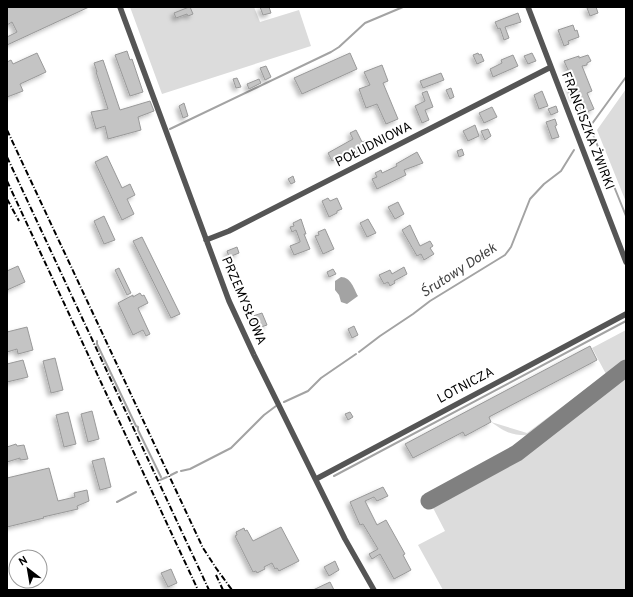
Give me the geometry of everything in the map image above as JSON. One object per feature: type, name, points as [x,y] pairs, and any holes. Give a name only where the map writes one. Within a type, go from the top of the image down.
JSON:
[{"type":"street","name":"PRZEMYSŁOWA","points":[[120,7],[224,289],[241,327],[316,479],[349,545],[374,590]]},
{"type":"street","name":"FRANCISZKA ŻWIRKI","points":[[528,7],[626,262]]},
{"type":"street","name":"POŁUDNIOWA","points":[[206,240],[229,231],[551,67]]},
{"type":"street","name":"LOTNICZA","points":[[316,479],[626,314]]},
{"type":"shaded area","points":[[130,7],[254,7],[260,22],[299,10],[311,46],[162,94]]},
{"type":"shaded area","points":[[626,89],[626,202],[597,130]]},
{"type":"shaded area","points":[[341,277],[350,281],[358,296],[347,304],[341,302],[339,295],[335,290],[335,281]]},
{"type":"shaded area","points":[[626,330],[626,360],[534,435],[511,433],[491,422],[527,433],[606,374],[592,348]]},
{"type":"shaded area","points":[[626,372],[626,590],[443,590],[418,545],[445,531],[431,504],[518,456]]},
{"type":"building","points":[[7,7],[89,7],[7,45],[7,37],[17,32],[12,22],[7,25]]},
{"type":"building","points":[[189,7],[193,14],[188,16],[187,14],[176,18],[174,13]]},
{"type":"building","points":[[260,7],[269,7],[271,13],[263,15]]},
{"type":"building","points":[[596,7],[598,13],[590,16],[587,8]]},
{"type":"building","points":[[518,13],[521,22],[505,27],[509,38],[504,40],[500,28],[498,29],[495,22]]},
{"type":"building","points":[[573,25],[575,31],[577,30],[579,37],[568,41],[569,44],[564,46],[558,30]]},
{"type":"building","points":[[127,51],[130,60],[132,59],[143,92],[130,96],[115,55]]},
{"type":"building","points":[[37,53],[46,72],[20,84],[23,91],[7,97],[7,62],[11,60],[13,64]]},
{"type":"building","points":[[350,53],[357,69],[302,94],[294,78]]},
{"type":"building","points":[[478,53],[479,55],[481,54],[484,61],[477,64],[473,55]]},
{"type":"building","points":[[532,53],[536,61],[528,64],[524,56]]},
{"type":"building","points":[[513,55],[518,66],[493,77],[490,69],[502,63],[501,60]]},
{"type":"building","points":[[588,55],[591,61],[587,63],[587,65],[582,66],[592,91],[587,93],[594,109],[584,113],[579,96],[574,98],[569,85],[574,83],[564,61],[579,56],[579,58]]},
{"type":"building","points":[[103,60],[120,110],[150,101],[154,111],[138,117],[141,130],[108,139],[105,126],[96,129],[91,112],[108,109],[94,63]]},
{"type":"building","points":[[382,65],[388,81],[383,83],[398,119],[386,124],[377,104],[366,108],[359,89],[370,85],[364,72]]},
{"type":"building","points":[[266,66],[271,77],[265,80],[260,68]]},
{"type":"building","points":[[441,73],[444,80],[423,88],[420,81]]},
{"type":"building","points":[[237,78],[241,87],[236,88],[233,79]]},
{"type":"building","points":[[259,79],[261,83],[249,89],[247,84]]},
{"type":"building","points":[[451,88],[454,97],[450,99],[446,90]]},
{"type":"building","points":[[427,91],[433,107],[425,110],[429,120],[422,123],[415,106],[425,101],[422,93]]},
{"type":"building","points":[[542,91],[548,106],[539,109],[534,95]]},
{"type":"building","points":[[184,103],[188,116],[183,118],[179,106]]},
{"type":"building","points":[[556,106],[558,112],[551,115],[548,109]]},
{"type":"building","points":[[492,107],[497,117],[484,123],[479,113]]},
{"type":"building","points":[[555,119],[557,125],[555,126],[559,137],[552,139],[546,122]]},
{"type":"building","points":[[475,125],[479,136],[468,141],[463,131]]},
{"type":"building","points":[[488,129],[491,136],[485,140],[481,131]]},
{"type":"building","points":[[356,130],[362,142],[365,141],[365,149],[358,154],[354,150],[332,161],[328,153],[353,139],[350,133]]},
{"type":"building","points":[[462,149],[464,155],[459,157],[457,151]]},
{"type":"building","points":[[417,152],[423,163],[404,170],[406,175],[377,189],[372,179],[377,177],[375,173],[381,170],[382,173],[397,166],[396,164]]},
{"type":"building","points":[[107,156],[122,188],[130,184],[135,195],[127,199],[134,214],[122,220],[95,162]]},
{"type":"building","points":[[293,176],[295,182],[291,184],[288,179]]},
{"type":"building","points":[[328,198],[330,201],[337,198],[342,209],[329,217],[322,201]]},
{"type":"building","points":[[398,202],[404,214],[395,219],[388,207]]},
{"type":"building","points":[[104,216],[115,240],[104,244],[94,221]]},
{"type":"building","points":[[301,219],[306,234],[304,234],[310,249],[294,255],[290,246],[300,241],[296,230],[292,232],[290,227],[294,226],[293,223]]},
{"type":"building","points":[[368,219],[376,233],[367,237],[360,223]]},
{"type":"building","points":[[410,225],[420,246],[430,241],[433,246],[430,248],[434,254],[424,260],[421,254],[417,256],[402,230]]},
{"type":"building","points":[[325,229],[334,249],[323,254],[315,236],[319,235],[318,232]]},
{"type":"building","points":[[142,237],[180,314],[171,318],[133,241]]},
{"type":"building","points":[[237,247],[239,253],[229,257],[227,251]]},
{"type":"building","points":[[18,266],[25,282],[7,290],[7,271]]},
{"type":"building","points":[[404,267],[407,274],[394,281],[395,283],[390,286],[388,282],[384,284],[379,275],[390,270],[392,274]]},
{"type":"building","points":[[119,268],[131,293],[127,295],[115,270]]},
{"type":"building","points":[[333,269],[336,274],[329,277],[327,272]]},
{"type":"building","points":[[140,293],[142,296],[144,295],[148,303],[138,308],[150,334],[146,336],[143,330],[133,335],[118,303]]},
{"type":"building","points":[[262,313],[267,325],[258,328],[253,316]]},
{"type":"building","points":[[354,326],[358,335],[352,338],[348,329]]},
{"type":"building","points":[[27,327],[33,350],[18,354],[17,349],[7,352],[7,332]]},
{"type":"building","points":[[590,346],[597,360],[489,417],[491,422],[465,436],[463,432],[413,458],[405,444]]},
{"type":"building","points":[[55,358],[63,390],[51,393],[43,361]]},
{"type":"building","points":[[23,360],[28,377],[7,382],[7,364]]},
{"type":"building","points":[[92,411],[99,439],[88,442],[81,414]]},
{"type":"building","points":[[68,412],[76,444],[64,447],[56,415]]},
{"type":"building","points":[[350,412],[353,417],[348,420],[345,414]]},
{"type":"building","points":[[16,444],[17,446],[24,445],[28,459],[20,460],[20,458],[7,462],[7,447]]},
{"type":"building","points":[[104,458],[111,487],[100,490],[92,461]]},
{"type":"building","points":[[49,468],[58,501],[75,497],[74,493],[87,490],[89,501],[77,506],[78,509],[7,527],[7,478]]},
{"type":"building","points":[[383,487],[388,496],[377,501],[374,497],[365,501],[377,525],[386,520],[405,554],[403,555],[411,570],[394,579],[380,554],[372,559],[369,554],[378,549],[363,524],[360,525],[350,502]]},
{"type":"building","points":[[281,527],[299,561],[279,571],[277,568],[275,569],[272,563],[257,573],[256,571],[253,572],[235,536],[237,535],[236,532],[244,528],[245,531],[247,530],[253,541]]},
{"type":"building","points":[[335,561],[339,570],[329,576],[324,567]]},
{"type":"building","points":[[171,569],[177,583],[168,587],[161,573]]},
{"type":"building","points":[[330,582],[334,590],[313,590]]},
{"type":"waterway","points":[[170,129],[331,52],[339,47],[365,23],[403,7]]},
{"type":"waterway","name":"Śrutowy Dołek","points":[[586,132],[626,77]]},
{"type":"waterway","points":[[590,127],[626,216]]},
{"type":"waterway","name":"Śrutowy Dołek","points":[[359,352],[430,301],[505,255],[511,247],[530,199],[544,184],[561,171],[574,150]]},
{"type":"waterway","points":[[334,476],[626,321]]},
{"type":"waterway","points":[[97,341],[97,344],[161,477]]},
{"type":"waterway","name":"Śrutowy Dołek","points":[[284,402],[308,391],[321,378],[356,354]]},
{"type":"waterway","name":"Śrutowy Dołek","points":[[181,471],[190,469],[231,448],[264,415],[276,406]]},
{"type":"waterway","name":"Śrutowy Dołek","points":[[171,475],[177,472]]},
{"type":"waterway","name":"Śrutowy Dołek","points":[[160,480],[167,477]]},
{"type":"waterway","name":"Śrutowy Dołek","points":[[117,502],[136,492]]},
{"type":"taxiway","points":[[429,501],[517,453],[626,368]]},
{"type":"railway","points":[[7,130],[203,548],[232,590]]},
{"type":"railway","points":[[7,157],[209,590]]},
{"type":"railway","points":[[7,181],[198,590]]},
{"type":"railway","points":[[7,199],[19,221]]},
{"type":"railway","points":[[216,575],[223,590]]}]
